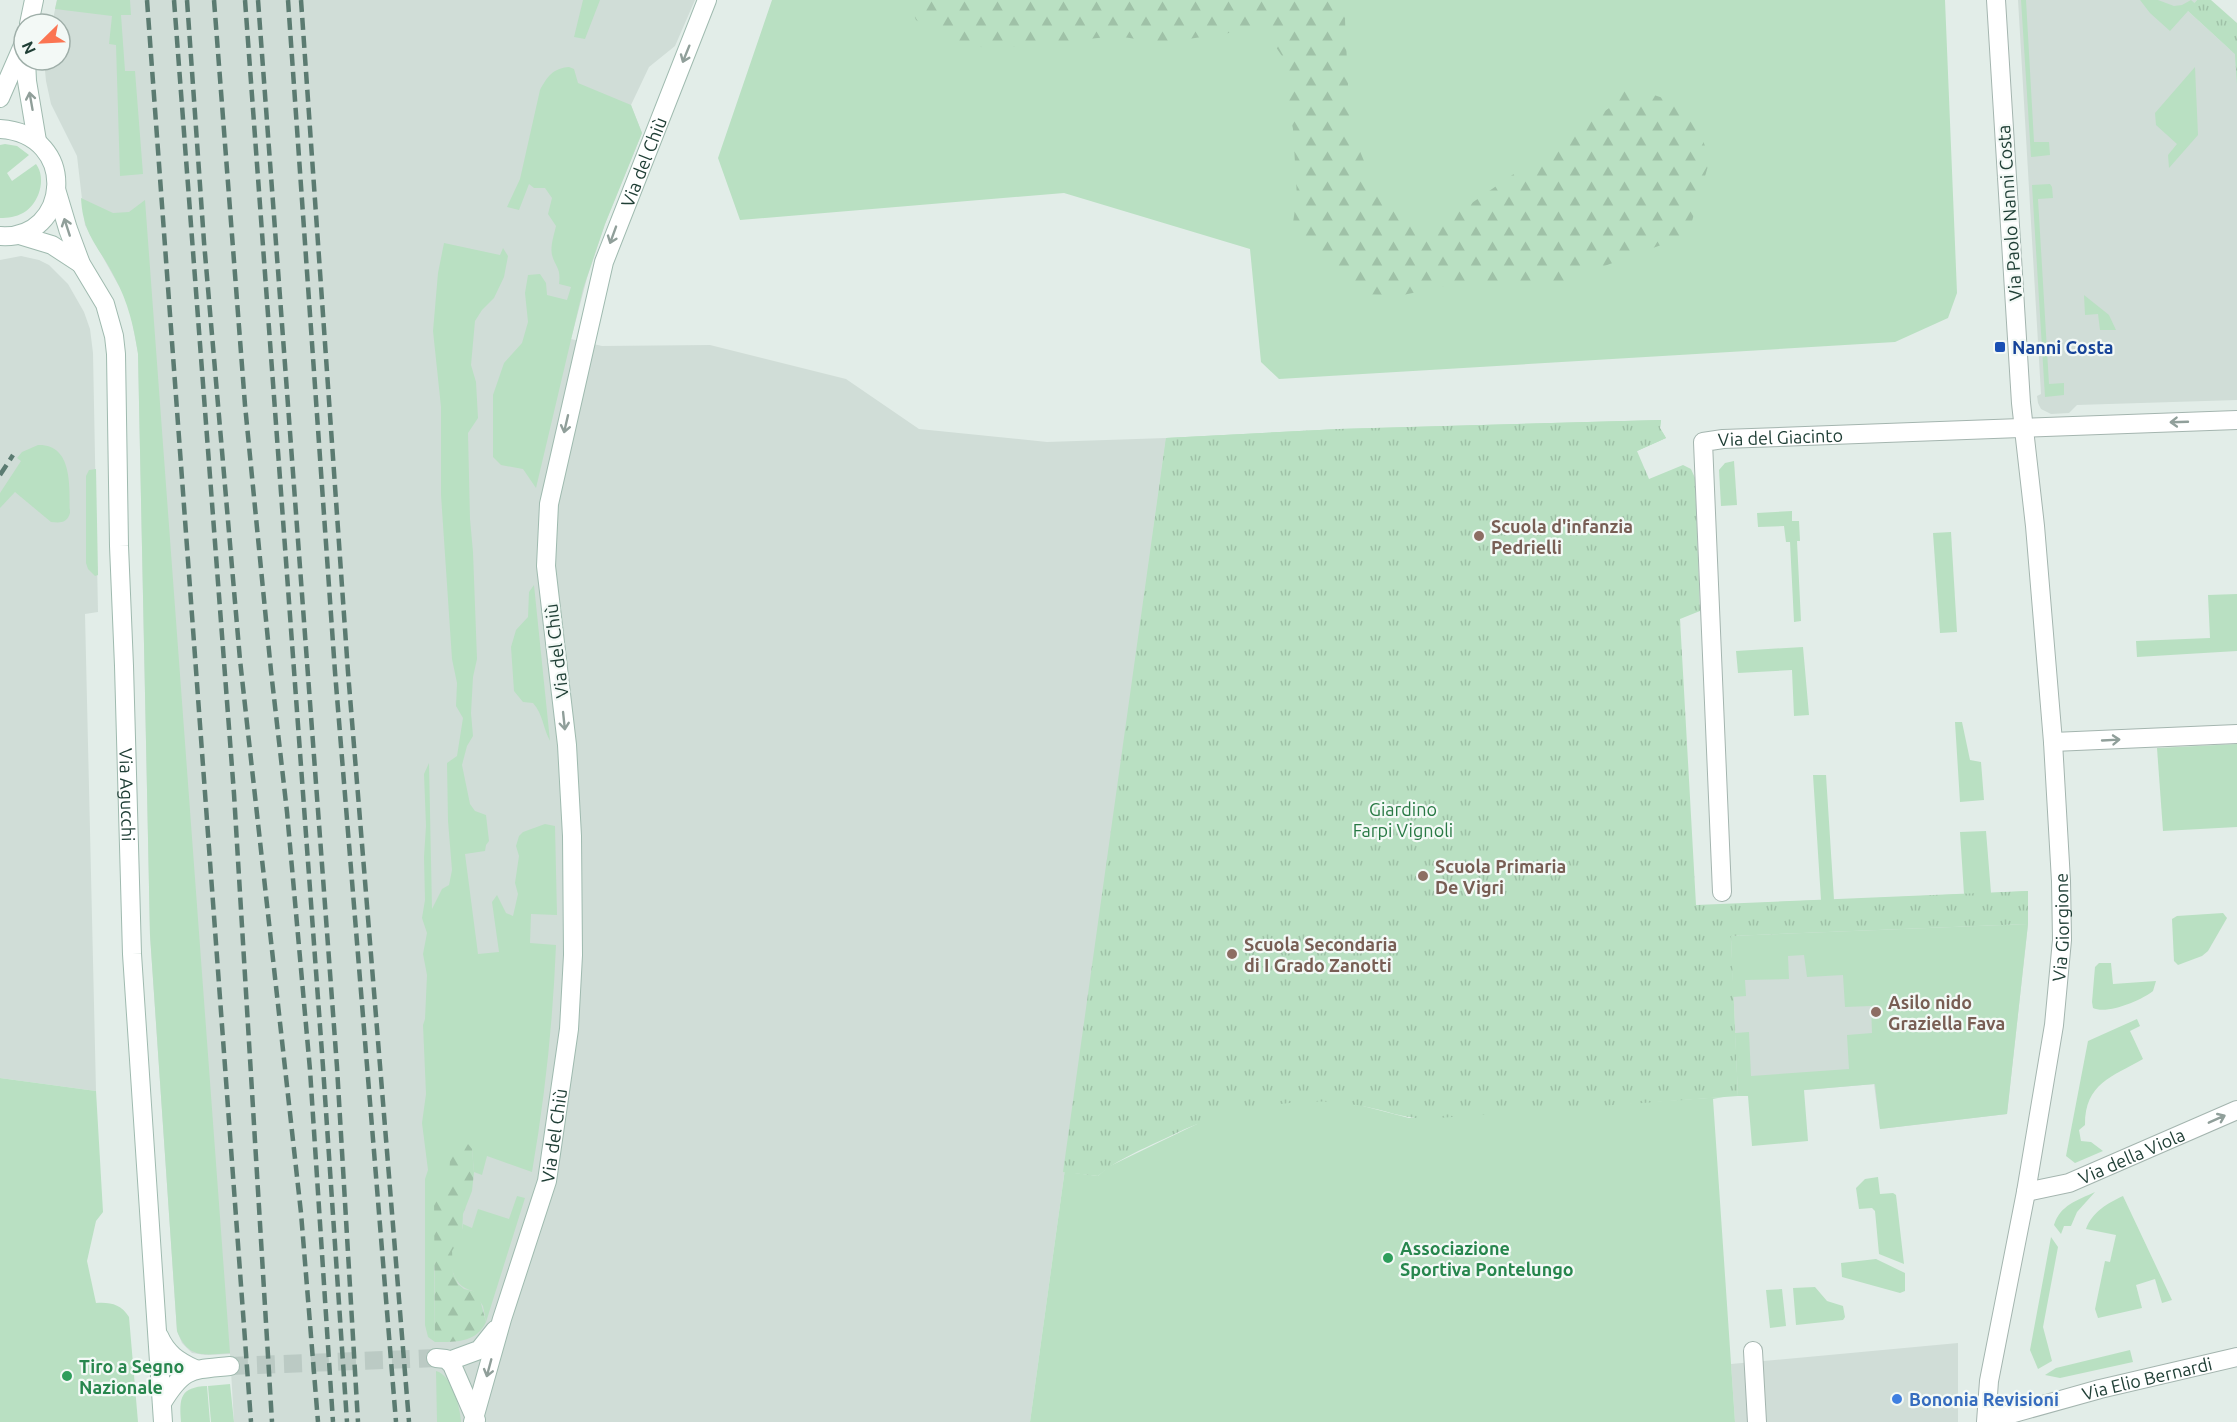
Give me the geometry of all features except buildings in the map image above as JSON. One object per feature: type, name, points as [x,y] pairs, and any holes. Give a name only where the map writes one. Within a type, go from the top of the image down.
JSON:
[{"type":"street","name":"Via del Chiù","points":[[475,1420],[502,1319],[547,1181],[570,1018],[573,955],[572,836],[567,745],[546,566],[549,504],[604,261],[707,0]]},
{"type":"street","name":"Via Paolo Nanni Costa","points":[[1996,0],[2023,427]]},
{"type":"street","points":[[0,98],[12,70]]},
{"type":"street","points":[[27,72],[37,141]]},
{"type":"street","points":[[0,129],[13,130],[37,141]]},
{"type":"street","name":"Via Agucchi","points":[[37,141],[47,152],[54,165],[57,189],[68,229],[81,264],[105,304],[114,336],[116,354],[119,546],[132,954],[164,1422]]},
{"type":"street","points":[[6,237],[32,229],[44,219],[53,204],[57,189]]},
{"type":"street","name":"Via Agucchi","points":[[6,237],[52,245],[81,264]]},
{"type":"street","name":"Via del Giacinto","points":[[1722,892],[1703,442],[1735,438],[2237,420]]},
{"type":"street","name":"Via Giorgione","points":[[1986,1420],[1989,1381],[1998,1328],[2026,1192],[2054,1024],[2061,951],[2061,881],[2053,742],[2035,526],[2023,427]]},
{"type":"street","points":[[2053,742],[2237,734]]},
{"type":"street","name":"Via della Viola","points":[[2026,1192],[2069,1184],[2237,1110]]},
{"type":"street","name":"Via del Chiù","points":[[475,1420],[442,1360],[479,1350],[502,1319]]},
{"type":"street","name":"Via Agucchi","points":[[157,1332],[168,1353],[195,1369]]},
{"type":"street","points":[[1753,1351],[1757,1422]]},
{"type":"street","name":"Via Elio Bernardi","points":[[1986,1420],[2100,1389],[2237,1357]]},
{"type":"street","points":[[162,1403],[178,1379],[195,1369],[230,1366]]},
{"type":"shaded area","points":[[57,0],[695,0],[675,46],[649,67],[631,105],[642,133],[605,224],[587,278],[571,339],[602,346],[710,345],[846,379],[919,429],[1047,442],[1166,438],[1030,1422],[234,1422],[230,1354],[192,1353],[182,1343],[177,1331],[150,935],[138,353],[125,297],[85,225],[77,156],[51,104],[45,72],[72,72],[72,12],[54,12]]},
{"type":"shaded area","points":[[2018,0],[2197,0],[2188,11],[2235,54],[2237,84],[2237,400],[2077,405],[2069,413],[2051,414],[2041,409],[2037,396],[2041,394]]},
{"type":"shaded area","points":[[21,256],[49,265],[68,284],[84,312],[90,329],[93,353],[98,612],[85,614],[96,1091],[0,1078],[0,260]]},
{"type":"shaded area","name":"Asilo nido Graziella Fava","points":[[2028,924],[2007,1114],[1880,1129],[1874,1084],[1738,1096],[1731,936]]},
{"type":"shaded area","points":[[1958,1343],[1958,1422],[1735,1422],[1731,1364]]},
{"type":"green space","points":[[57,0],[130,0],[131,15],[121,15],[125,71],[135,71],[143,174],[120,176],[116,45],[109,44],[112,16],[55,9]]},
{"type":"green space","points":[[583,0],[600,0],[585,39],[574,37]]},
{"type":"green space","points":[[772,0],[1945,0],[1957,293],[1948,318],[1895,342],[1279,379],[1261,362],[1250,249],[1064,193],[740,220],[718,158]]},
{"type":"green space","points":[[908,0],[1348,0],[1345,20],[1350,127],[1371,178],[1422,231],[1466,207],[1615,104],[1627,86],[1690,107],[1710,159],[1688,235],[1556,284],[1446,286],[1403,295],[1353,294],[1291,235],[1297,197],[1293,129],[1286,97],[1286,62],[1263,28],[1161,43],[1117,36],[993,49],[951,42],[916,20]]},
{"type":"green space","points":[[2021,0],[2026,0],[2034,142],[2049,142],[2050,155],[2031,157]]},
{"type":"green space","points":[[2140,0],[2158,0],[2174,6],[2191,0],[2237,41],[2237,84],[2235,54],[2188,11],[2170,31],[2150,13]]},
{"type":"green space","points":[[2197,0],[2211,0],[2237,23],[2237,84],[2235,54],[2188,10]]},
{"type":"green space","points":[[569,67],[574,69],[578,83],[631,105],[642,133],[605,224],[583,289],[536,488],[523,469],[501,465],[493,457],[493,395],[504,363],[522,343],[528,322],[525,293],[528,275],[540,274],[546,283],[547,295],[567,300],[571,287],[559,284],[559,271],[552,252],[552,240],[556,226],[548,214],[552,198],[545,188],[534,188],[529,184],[519,210],[507,207],[520,179],[540,90],[551,74]]},
{"type":"green space","points":[[2195,67],[2198,135],[2169,168],[2168,155],[2177,144],[2156,125],[2155,113]]},
{"type":"green space","points":[[0,145],[17,146],[29,155],[7,173],[12,181],[36,164],[41,184],[40,191],[29,209],[18,215],[0,218]]},
{"type":"green space","points":[[2050,184],[2053,198],[2038,199],[2049,384],[2064,383],[2064,395],[2045,397],[2032,185]]},
{"type":"green space","points":[[81,198],[113,213],[129,212],[145,200],[230,1353],[205,1354],[192,1351],[186,1347],[177,1331],[150,935],[138,354],[127,305],[120,287],[88,232]]},
{"type":"green space","points":[[444,243],[500,255],[503,248],[508,256],[504,277],[494,298],[475,321],[471,365],[476,382],[478,418],[468,433],[477,659],[473,677],[471,713],[473,736],[467,746],[462,765],[470,804],[475,811],[486,815],[489,841],[485,851],[465,854],[478,954],[499,952],[492,902],[497,895],[506,913],[513,916],[518,894],[515,883],[519,856],[516,846],[519,836],[523,832],[545,824],[555,826],[557,915],[531,914],[530,943],[556,945],[548,1059],[532,1172],[487,1156],[482,1175],[474,1172],[472,1149],[442,1190],[434,1270],[435,1342],[428,1337],[425,1325],[425,1179],[428,1170],[422,1123],[426,1094],[423,1025],[427,975],[423,954],[427,933],[422,918],[425,900],[424,774],[429,763],[432,909],[442,889],[449,885],[452,870],[447,763],[457,756],[463,718],[456,706],[457,683],[452,659],[441,495],[441,407],[433,331],[438,273]]},
{"type":"green space","points":[[2084,295],[2109,315],[2116,330],[2100,330],[2098,314],[2085,315]]},
{"type":"green space","points":[[1661,420],[1660,428],[1666,438],[1637,451],[1075,1173],[1098,1176],[1108,1167],[1197,1124],[1201,1119],[1342,1060],[1363,1106],[1409,1118],[1723,1097],[1713,1099],[1735,1422],[1030,1422],[1166,438],[1339,429]]},
{"type":"green space","name":"Giardino Farpi Vignoli","points":[[1661,420],[1660,428],[1666,438],[1637,451],[1649,479],[1683,465],[1691,469],[1695,478],[1700,611],[1680,619],[1696,905],[2028,891],[2028,924],[1731,936],[1738,1096],[1425,1119],[1342,1103],[1280,1104],[1243,1110],[1190,1127],[1124,1158],[1098,1176],[1063,1172],[1166,438],[1339,429]]},
{"type":"green space","points":[[38,445],[50,447],[64,460],[69,481],[70,513],[63,522],[51,522],[15,492],[0,508],[0,493],[21,461],[17,458],[22,452]]},
{"type":"green space","points":[[1734,461],[1737,505],[1721,506],[1719,470],[1725,463]]},
{"type":"green space","points":[[96,469],[98,575],[95,576],[86,563],[86,476],[89,470]]},
{"type":"green space","points":[[1792,511],[1792,521],[1799,521],[1800,541],[1797,541],[1801,621],[1794,622],[1790,542],[1786,542],[1784,526],[1758,527],[1757,513]]},
{"type":"green space","points":[[1951,532],[1957,632],[1940,633],[1933,533]]},
{"type":"green space","points":[[534,585],[550,741],[536,707],[533,703],[523,702],[514,691],[511,647],[516,630],[528,617],[529,592]]},
{"type":"green space","points":[[2237,594],[2237,651],[2137,657],[2136,641],[2210,638],[2208,595]]},
{"type":"green space","points":[[1803,647],[1809,715],[1794,716],[1792,670],[1738,673],[1736,651]]},
{"type":"green space","points":[[1955,722],[1962,722],[1970,760],[1981,762],[1984,800],[1960,802]]},
{"type":"green space","points":[[2237,744],[2237,827],[2163,831],[2157,748]]},
{"type":"green space","points":[[1813,775],[1826,775],[1834,900],[1964,894],[1960,832],[1986,831],[1991,893],[2028,891],[2028,900],[1741,911],[1740,904],[1821,900]]},
{"type":"green space","points":[[2223,913],[2227,918],[2208,951],[2202,956],[2178,965],[2174,961],[2172,919],[2177,916]]},
{"type":"green space","name":"Asilo nido Graziella Fava","points":[[2028,924],[2007,1114],[1880,1129],[1875,1084],[1804,1090],[1808,1141],[1752,1146],[1748,1096],[1738,1096],[1735,1033],[1749,1032],[1751,1076],[1849,1069],[1847,1035],[1872,1033],[1871,1006],[1845,1007],[1843,975],[1807,977],[1804,955],[1788,956],[1789,979],[1745,980],[1746,996],[1733,997],[1731,936]]},
{"type":"green space","points":[[2099,963],[2111,963],[2113,984],[2156,981],[2153,991],[2133,1002],[2115,1008],[2099,1010],[2093,1008],[2095,967]]},
{"type":"green space","points":[[2137,1019],[2140,1026],[2130,1031],[2143,1059],[2111,1077],[2095,1090],[2086,1111],[2085,1125],[2079,1130],[2081,1141],[2091,1142],[2103,1151],[2075,1163],[2066,1156],[2088,1041]]},
{"type":"green space","points":[[0,1078],[96,1091],[103,1212],[96,1221],[87,1261],[96,1303],[115,1305],[129,1317],[138,1422],[0,1422]]},
{"type":"green space","points":[[464,1139],[472,1149],[474,1172],[472,1191],[463,1214],[462,1234],[452,1251],[453,1273],[458,1284],[479,1296],[486,1322],[482,1329],[471,1338],[435,1342],[434,1193],[442,1189],[449,1177],[452,1147],[456,1140]]},
{"type":"green space","points":[[1878,1177],[1880,1194],[1893,1193],[1896,1195],[1904,1264],[1879,1254],[1875,1211],[1872,1208],[1859,1209],[1856,1188],[1865,1179]]},
{"type":"green space","points":[[2095,1192],[2077,1212],[2071,1226],[2064,1226],[2061,1234],[2054,1225],[2065,1208]]},
{"type":"green space","points":[[517,1196],[525,1198],[486,1322],[483,1306],[473,1291],[461,1285],[454,1276],[451,1263],[452,1250],[463,1224],[472,1228],[478,1209],[509,1219]]},
{"type":"green space","points":[[2123,1196],[2172,1300],[2162,1303],[2155,1279],[2136,1285],[2142,1308],[2098,1318],[2095,1309],[2105,1261],[2110,1262],[2116,1235],[2086,1229],[2096,1213]]},
{"type":"green space","points":[[2051,1237],[2058,1247],[2043,1327],[2052,1361],[2038,1369],[2030,1350]]},
{"type":"green space","points":[[1876,1259],[1905,1273],[1905,1291],[1900,1293],[1842,1277],[1841,1263]]},
{"type":"green space","points":[[1815,1287],[1827,1301],[1843,1306],[1845,1317],[1843,1320],[1796,1325],[1793,1288]]},
{"type":"green space","points":[[1782,1289],[1786,1326],[1770,1328],[1766,1290]]},
{"type":"green space","points":[[2130,1350],[2133,1362],[2060,1378],[2045,1375],[2056,1368]]},
{"type":"green space","points":[[436,1371],[442,1374],[451,1385],[457,1400],[461,1422],[437,1422]]},
{"type":"green space","points":[[230,1384],[234,1422],[211,1422],[208,1386]]},
{"type":"green space","points":[[207,1386],[210,1422],[181,1422],[180,1406],[183,1395],[191,1389]]},
{"type":"tunnel","points":[[230,1366],[436,1358]]},
{"type":"railway","points":[[147,0],[251,1422]]},
{"type":"railway","points":[[174,0],[234,794],[272,1422]]},
{"type":"railway","points":[[187,0],[204,242],[240,660],[301,1213],[318,1422]]},
{"type":"railway","points":[[214,0],[245,405],[287,812],[310,1070],[333,1422]]},
{"type":"railway","points":[[245,0],[347,1422]]},
{"type":"railway","points":[[258,0],[337,1067],[358,1422]]},
{"type":"railway","points":[[288,0],[335,672],[396,1422]]},
{"type":"railway","points":[[301,0],[348,672],[409,1422]]},
{"type":"railway","points":[[0,475],[13,455]]},
{"type":"place","name":"Nanni Costa","points":[[2000,347]]},
{"type":"place","name":"Scuola d'infanzia Pedrielli","points":[[1479,536]]},
{"type":"place","name":"Scuola Primaria De Vigri","points":[[1423,876]]},
{"type":"place","name":"Scuola Secondaria di I Grado Zanotti","points":[[1232,954]]},
{"type":"place","name":"Asilo nido Graziella Fava","points":[[1876,1012]]},
{"type":"place","name":"Associazione Sportiva Pontelungo","points":[[1388,1258]]},
{"type":"place","name":"Tiro a Segno Nazionale","points":[[67,1376]]},
{"type":"place","name":"Bononia Revisioni","points":[[1897,1399]]}]
